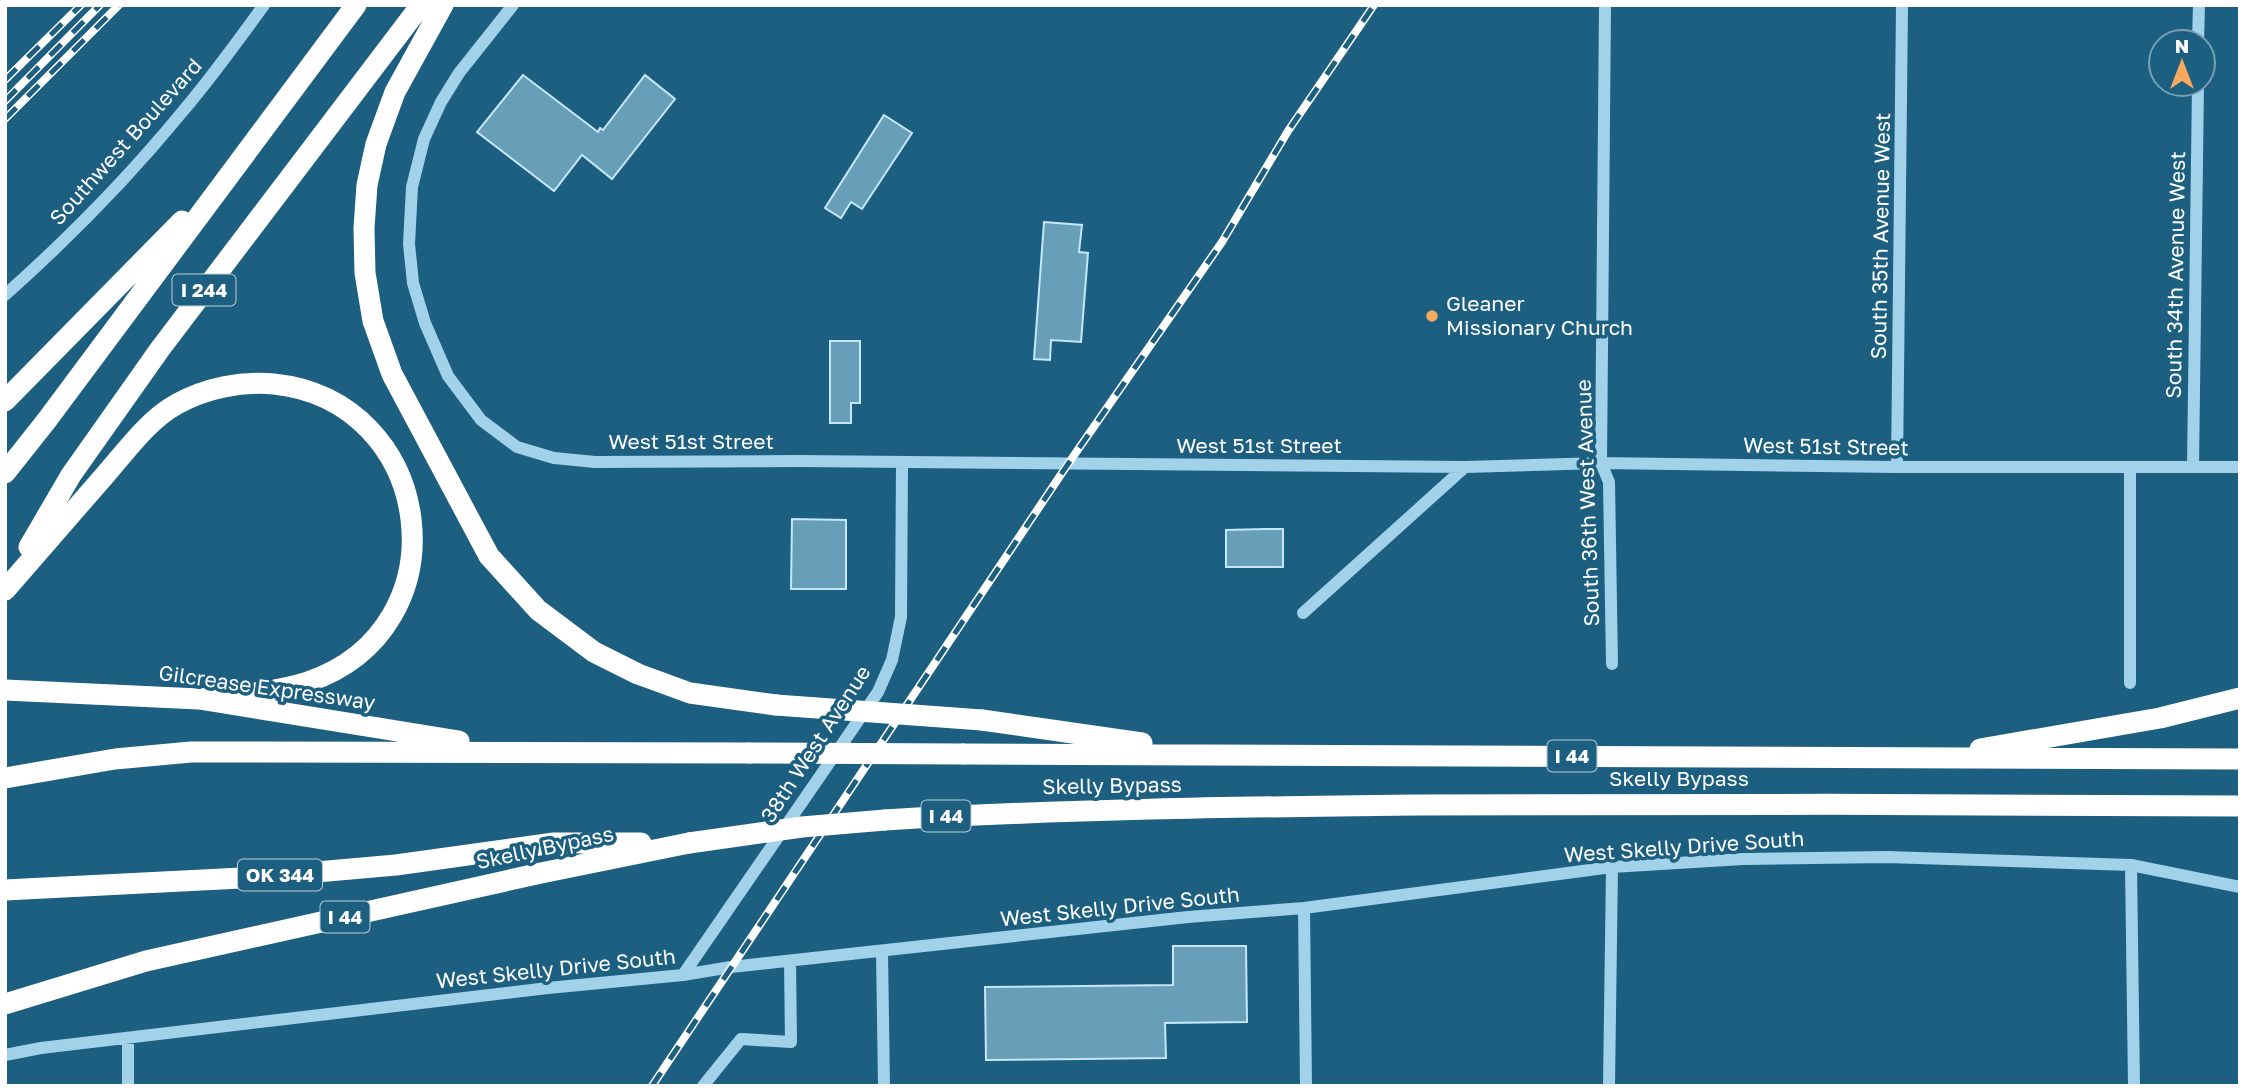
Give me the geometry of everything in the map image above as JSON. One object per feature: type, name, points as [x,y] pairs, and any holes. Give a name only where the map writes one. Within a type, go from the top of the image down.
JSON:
[{"type":"highway","name":"I 244","points":[[5,473],[356,5]]},
{"type":"highway","name":"I 244","points":[[5,589],[71,475],[160,349],[421,5]]},
{"type":"highway","points":[[443,5],[395,92],[376,144],[367,185],[365,272],[373,321],[392,374],[489,555],[538,610],[594,652],[638,674],[690,693],[776,705],[982,720],[1213,754]]},
{"type":"highway","points":[[5,401],[240,162]]},
{"type":"highway","points":[[5,589],[146,428],[175,405],[195,395],[225,386],[255,382],[292,386],[334,403],[352,415],[378,440],[395,465],[404,488],[412,527],[412,560],[404,593],[390,619],[372,643],[343,665],[309,681],[277,690],[199,699]]},
{"type":"highway","name":"Gilcrease Expressway","points":[[5,690],[199,699],[520,751]]},
{"type":"highway","points":[[1930,759],[2062,733],[2160,718],[2240,698]]},
{"type":"highway","name":"Skelly Bypass","points":[[12,776],[115,759],[191,752],[520,751],[2240,759]]},
{"type":"highway","name":"Skelly Bypass","points":[[5,1004],[146,961],[541,873],[688,844],[802,827],[1006,812],[1269,807],[1674,803],[2240,806]]},
{"type":"highway","name":"OK 344","points":[[5,890],[260,877],[396,865],[554,844],[688,844]]},
{"type":"street","name":"Southwest Boulevard","points":[[5,295],[74,233],[146,155],[264,5]]},
{"type":"street","name":"West 51st Street","points":[[513,5],[459,73],[441,102],[424,139],[412,187],[409,244],[413,283],[425,323],[448,376],[481,420],[517,447],[554,458],[595,462],[799,461],[1465,467],[1601,463],[1897,467],[2240,467]]},
{"type":"street","name":"South 36th West Avenue","points":[[1605,5],[1601,463],[1609,482],[1612,664]]},
{"type":"street","name":"South 35th Avenue West","points":[[1897,467],[1902,5]]},
{"type":"street","points":[[2198,28],[2199,5]]},
{"type":"street","name":"South 34th Avenue West","points":[[2193,467],[2198,98]]},
{"type":"street","name":"38th West Avenue","points":[[683,975],[878,692],[892,660],[901,617],[902,463]]},
{"type":"street","points":[[1303,613],[1465,467]]},
{"type":"street","points":[[2130,468],[2130,683]]},
{"type":"street","name":"West Skelly Drive South","points":[[5,1055],[41,1048],[548,988],[683,975],[731,967],[1188,917],[1304,908],[1612,867],[1743,859],[1886,857],[2131,865],[2240,887]]},
{"type":"street","points":[[2131,865],[2134,1086]]},
{"type":"street","points":[[1609,1086],[1612,867]]},
{"type":"street","points":[[1304,908],[1306,1086]]},
{"type":"street","points":[[882,952],[884,1086]]},
{"type":"street","points":[[703,1086],[741,1040],[791,1042],[790,961]]},
{"type":"street","points":[[128,1038],[128,1086]]},
{"type":"building","points":[[523,75],[598,132],[600,128],[603,130],[645,75],[675,99],[612,179],[582,155],[554,191],[477,132]]},
{"type":"building","points":[[884,115],[912,133],[862,209],[851,202],[841,218],[825,208]]},
{"type":"building","points":[[1044,222],[1082,225],[1079,252],[1088,253],[1081,342],[1051,340],[1050,360],[1034,359]]},
{"type":"building","points":[[830,341],[860,341],[860,403],[851,403],[851,423],[830,423]]},
{"type":"building","points":[[792,519],[846,520],[846,589],[791,589]]},
{"type":"building","points":[[1283,529],[1283,567],[1226,567],[1226,530]]},
{"type":"building","points":[[1173,946],[1246,946],[1247,1022],[1165,1023],[1166,1058],[986,1060],[985,987],[1173,985]]},
{"type":"railway","points":[[5,80],[81,5]]},
{"type":"railway","points":[[5,101],[100,5]]},
{"type":"railway","points":[[5,119],[119,5]]},
{"type":"railway","points":[[652,1086],[1068,464],[1222,242],[1288,131],[1374,5]]},
{"type":"place","name":"Gleaner Missionary Church","points":[[1432,316]]}]
